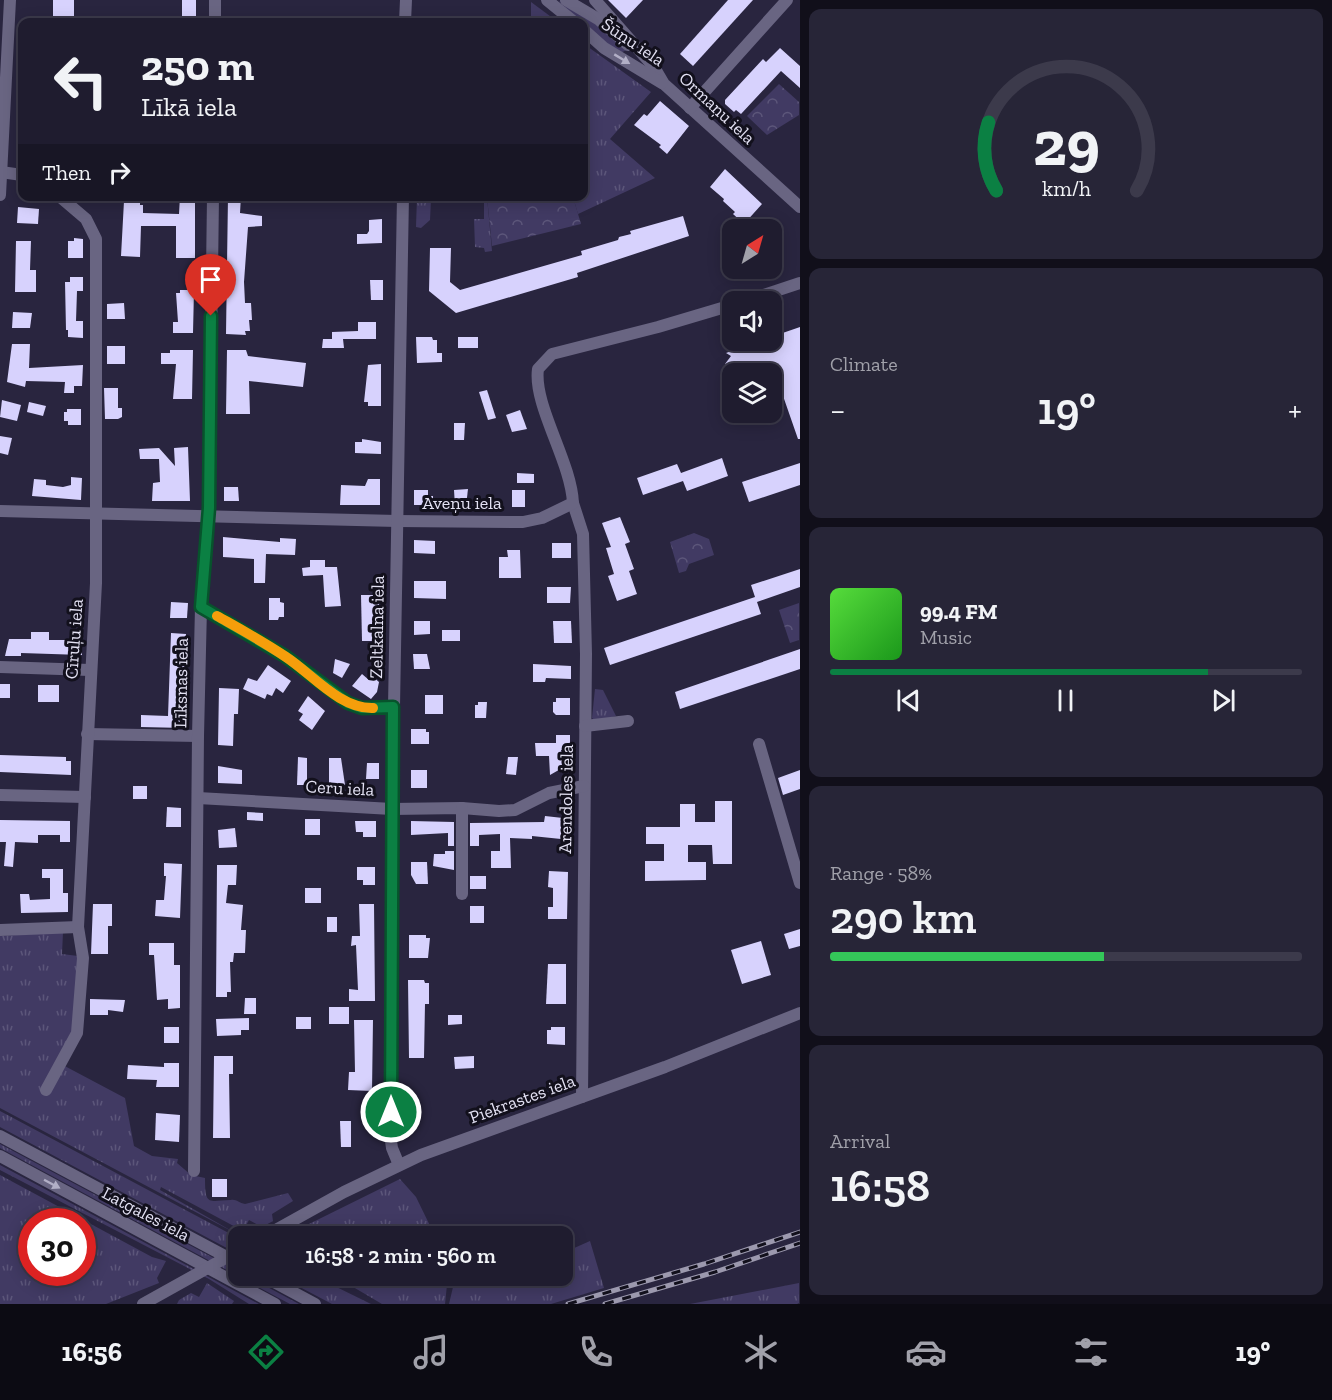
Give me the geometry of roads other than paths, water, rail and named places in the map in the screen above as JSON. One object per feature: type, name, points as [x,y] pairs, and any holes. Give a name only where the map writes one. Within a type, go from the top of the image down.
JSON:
[{"type":"street","points":[[0,195],[10,0]]},
{"type":"street","points":[[215,0],[215,18]]},
{"type":"street","points":[[405,18],[406,0]]},
{"type":"street","name":"Šūņu iela","points":[[547,0],[569,18]]},
{"type":"street","name":"Šūņu iela","points":[[566,0],[598,19],[654,67]]},
{"type":"street","name":"Ormaņu iela","points":[[595,0],[654,67],[663,84],[800,207]]},
{"type":"street","points":[[690,108],[787,0]]},
{"type":"street","name":"Šūņu iela","points":[[588,34],[604,48],[663,84]]},
{"type":"street","points":[[1,172],[18,174]]},
{"type":"street","name":"Cīruļu iela","points":[[46,1090],[77,1033],[83,958],[78,927],[96,583],[96,239],[86,219],[65,201]]},
{"type":"street","name":"Līksnas iela","points":[[194,1172],[198,736],[201,607],[208,517],[213,201]]},
{"type":"street","name":"Zeltkalna iela","points":[[399,1164],[392,1148],[390,1134],[393,707],[403,201]]},
{"type":"street","points":[[776,291],[800,283]]},
{"type":"street","points":[[573,503],[572,483],[538,390],[538,369],[552,354],[722,308]]},
{"type":"street","name":"Aveņu iela","points":[[0,511],[524,522],[542,518],[573,503]]},
{"type":"street","name":"Arendoles iela","points":[[573,503],[583,534],[585,726],[582,1097]]},
{"type":"street","points":[[201,607],[285,656],[348,703],[362,708],[393,707]]},
{"type":"street","points":[[0,668],[90,670]]},
{"type":"street","points":[[585,726],[628,721]]},
{"type":"street","points":[[87,734],[198,736]]},
{"type":"street","points":[[759,744],[800,884]]},
{"type":"street","name":"Ceru iela","points":[[198,798],[393,809],[515,810],[549,793],[584,786]]},
{"type":"street","points":[[0,795],[85,797]]},
{"type":"street","points":[[462,808],[462,894]]},
{"type":"street","points":[[0,930],[78,927]]},
{"type":"street","name":"Piekrastes iela","points":[[282,1226],[399,1164],[800,1014]]},
{"type":"street","name":"Latgales iela","points":[[0,1136],[228,1258]]},
{"type":"street","name":"Latgales iela","points":[[0,1156],[274,1304]]},
{"type":"street","points":[[143,1304],[228,1257]]},
{"type":"street","points":[[281,1286],[315,1304]]},
{"type":"railway","points":[[568,1304],[704,1264],[800,1232]]},
{"type":"railway","points":[[605,1304],[715,1272],[800,1243]]}]
